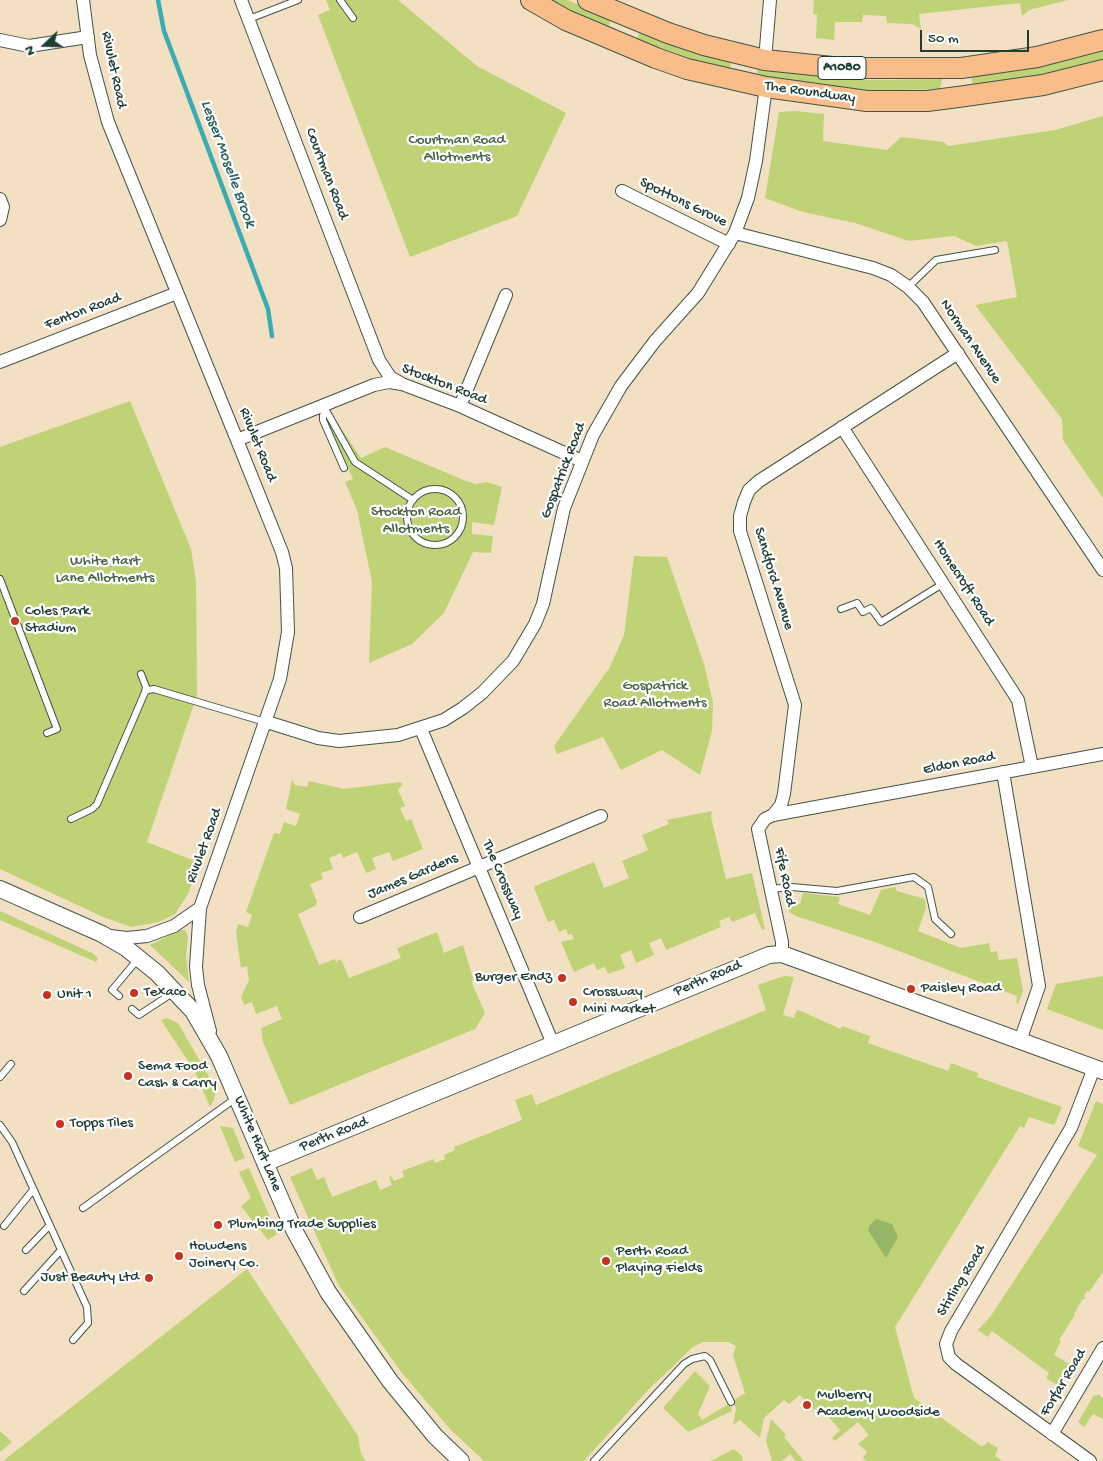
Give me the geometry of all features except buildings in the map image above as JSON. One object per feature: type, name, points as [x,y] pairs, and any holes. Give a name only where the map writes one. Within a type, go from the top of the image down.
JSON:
[{"type":"main road","name":"The Roundway","points":[[532,0],[566,20],[622,45],[687,69],[766,87],[867,101],[927,100],[958,97],[1043,85],[1103,70]]},
{"type":"main road","name":"The Roundway","points":[[588,0],[632,19],[704,45],[765,60],[842,68],[961,68],[1037,57],[1103,40]]},
{"type":"main road","points":[[622,45],[632,19]]},
{"type":"main road","points":[[958,97],[961,68]]},
{"type":"street","name":"Rivulet Road","points":[[83,0],[96,85],[108,122],[282,552],[288,585],[289,614],[286,652],[267,722],[200,908],[196,967],[198,985],[219,1056]]},
{"type":"street","name":"Courtman Road","points":[[241,0],[379,360],[390,377],[402,384]]},
{"type":"street","points":[[765,60],[770,0]]},
{"type":"street","points":[[0,40],[29,46],[88,37]]},
{"type":"street","name":"Gospatrick Road","points":[[267,722],[318,738],[339,741],[379,738],[421,729],[444,720],[482,693],[513,661],[543,604],[564,508],[594,435],[622,386],[655,341],[698,293],[732,239],[752,178],[766,87]]},
{"type":"street","name":"Spottons Grove","points":[[622,191],[732,239]]},
{"type":"street","points":[[0,200],[3,207],[0,220]]},
{"type":"street","name":"Norman Avenue","points":[[732,239],[873,268],[891,275],[908,287],[923,302],[1103,570]]},
{"type":"street","name":"Fenton Road","points":[[1,360],[177,293]]},
{"type":"street","points":[[460,406],[506,295]]},
{"type":"street","name":"Sandford Avenue","points":[[773,815],[781,805],[787,776],[795,705],[740,531],[740,516],[749,490],[759,481],[958,353]]},
{"type":"street","points":[[374,384],[379,378],[381,371],[379,360]]},
{"type":"street","name":"Stockton Road","points":[[237,440],[324,408],[382,382],[402,384],[460,406],[582,461]]},
{"type":"street","name":"Homecroft Road","points":[[842,427],[1018,700],[1032,767]]},
{"type":"street","points":[[1090,550],[1103,546]]},
{"type":"street","name":"The Crossway","points":[[421,729],[553,1044]]},
{"type":"street","name":"Eldon Road","points":[[773,815],[1103,754]]},
{"type":"street","points":[[1003,772],[1039,986],[1020,1041]]},
{"type":"street","name":"Sandford Avenue","points":[[787,776],[789,791],[797,802]]},
{"type":"street","name":"Eldon Road","points":[[797,802],[820,806]]},
{"type":"street","name":"Fife Road","points":[[773,815],[760,823],[758,829],[782,942],[782,954]]},
{"type":"street","name":"James Gardens","points":[[360,917],[601,816]]},
{"type":"street","name":"White Hart Lane","points":[[0,889],[102,934],[139,958],[176,991],[196,1016],[219,1056],[294,1230],[328,1292],[412,1410],[461,1461]]},
{"type":"street","points":[[102,934],[126,938],[147,936],[174,926],[200,908]]},
{"type":"street","points":[[782,954],[1099,1069]]},
{"type":"street","name":"Perth Road","points":[[265,1163],[756,960],[769,955],[782,954]]},
{"type":"street","name":"Stirling Road","points":[[1090,1461],[956,1364],[949,1357],[946,1344],[951,1331],[1071,1128],[1099,1069]]},
{"type":"street","name":"Forfar Road","points":[[1052,1434],[1103,1348]]},
{"type":"lane","points":[[249,19],[298,0]]},
{"type":"lane","points":[[340,0],[353,18]]},
{"type":"lane","points":[[908,287],[936,260],[995,250]]},
{"type":"lane","points":[[324,408],[323,420],[344,468]]},
{"type":"lane","points":[[324,408],[355,462],[413,500]]},
{"type":"lane","points":[[430,489],[438,489],[453,495],[463,508],[464,517],[460,532],[454,539],[439,546],[431,546],[416,538],[411,532],[407,516],[413,500],[430,489]]},
{"type":"lane","points":[[0,579],[57,729],[48,733]]},
{"type":"lane","points":[[841,609],[857,603],[863,612],[871,608],[881,622],[944,583]]},
{"type":"lane","points":[[71,819],[92,810],[98,804],[145,692],[143,678],[154,689],[267,722]]},
{"type":"lane","points":[[145,692],[154,689]]},
{"type":"lane","points":[[770,889],[792,887],[836,891],[914,877],[928,887],[935,920],[951,934]]},
{"type":"lane","points":[[118,996],[112,990],[139,958]]},
{"type":"lane","points":[[132,1009],[139,1015],[176,991]]},
{"type":"lane","points":[[0,1077],[11,1064]]},
{"type":"lane","points":[[84,1208],[238,1098]]},
{"type":"lane","points":[[0,1125],[12,1142],[87,1308],[88,1323],[73,1340]]},
{"type":"lane","points":[[4,1226],[33,1190]]},
{"type":"lane","points":[[26,1250],[49,1226]]},
{"type":"lane","points":[[24,1291],[60,1250]]},
{"type":"lane","points":[[594,1461],[684,1364],[692,1359],[705,1356],[710,1360],[731,1402]]},
{"type":"green space","name":"Courtman Road Allotments","points":[[326,0],[398,0],[477,66],[566,113],[517,216],[410,257],[318,15],[330,10]]},
{"type":"green space","points":[[547,0],[568,0],[611,20],[607,30]]},
{"type":"green space","points":[[814,0],[1068,0],[1029,10],[1022,16],[1020,3],[919,14],[921,29],[912,24],[887,23],[886,16],[863,15],[862,22],[835,22],[834,40],[816,38],[817,15],[813,14]]},
{"type":"green space","points":[[639,33],[731,62],[729,71],[636,42]]},
{"type":"green space","points":[[1103,50],[1103,60],[1073,69],[973,87],[971,76],[1071,59]]},
{"type":"green space","points":[[758,68],[870,80],[942,79],[940,89],[866,91],[788,83],[756,77]]},
{"type":"green space","points":[[795,111],[824,114],[823,141],[887,150],[901,137],[944,142],[948,146],[1055,130],[1103,116],[1103,498],[1063,440],[1062,419],[975,305],[1017,297],[1007,241],[976,246],[954,236],[909,241],[855,223],[803,212],[765,198],[779,112]]},
{"type":"green space","name":"White Hart Lane Allotments","points":[[130,401],[191,549],[196,582],[197,695],[147,842],[200,863],[188,894],[175,914],[159,922],[131,927],[103,917],[0,869],[0,447]]},
{"type":"green space","name":"Stockton Road Allotments","points":[[333,416],[361,458],[385,447],[466,481],[476,484],[487,482],[502,487],[494,525],[472,522],[472,534],[493,536],[491,553],[473,552],[444,613],[412,644],[369,663],[372,582],[357,510],[345,482],[353,479],[326,419]]},
{"type":"green space","name":"Gospatrick Road Allotments","points":[[634,556],[667,557],[704,664],[713,703],[712,731],[700,775],[662,750],[621,770],[603,737],[557,754],[554,746],[610,667],[624,635]]},
{"type":"green space","points":[[292,780],[295,785],[307,787],[309,781],[344,789],[400,782],[403,784],[398,790],[405,806],[400,808],[406,821],[411,819],[423,849],[393,861],[389,852],[372,858],[376,869],[366,873],[357,852],[343,858],[341,853],[329,858],[333,869],[321,873],[323,879],[310,884],[317,902],[315,906],[298,914],[319,965],[335,959],[337,963],[338,959],[342,961],[349,978],[401,958],[397,948],[437,932],[444,953],[463,945],[473,978],[472,983],[485,1013],[475,1029],[290,1105],[263,1042],[261,1028],[282,1019],[277,1006],[256,1014],[252,1002],[244,1005],[241,997],[249,980],[247,966],[241,968],[236,932],[238,924],[248,927],[252,915],[246,912],[274,833],[280,834],[284,822],[296,826],[300,814],[286,809]]},
{"type":"green space","points":[[712,811],[711,817],[726,879],[752,873],[765,929],[762,930],[755,913],[732,922],[729,917],[719,921],[721,927],[666,950],[661,938],[649,943],[654,955],[636,963],[631,950],[620,955],[625,968],[608,974],[605,967],[597,970],[594,963],[574,972],[561,942],[574,939],[572,934],[568,935],[566,929],[559,932],[554,920],[548,922],[534,888],[535,886],[594,862],[604,888],[629,878],[622,861],[648,850],[642,835],[669,824],[667,820]]},
{"type":"green space","points":[[895,887],[897,891],[925,899],[926,908],[918,931],[961,948],[989,943],[991,952],[997,951],[999,960],[1017,958],[1023,991],[1018,1004],[1016,1003],[1017,996],[875,942],[796,916],[789,912],[787,903],[800,904],[803,893],[840,897],[838,904],[870,915],[881,890]]},
{"type":"green space","points":[[0,911],[92,953],[98,958],[96,962],[0,920]]},
{"type":"green space","points":[[180,930],[185,930],[188,936],[186,957],[189,982],[150,945]]},
{"type":"green space","name":"Perth Road Playing Fields","points":[[784,976],[794,977],[783,1015],[794,1018],[797,1010],[841,1029],[842,1026],[870,1036],[868,1043],[948,1071],[951,1063],[978,1073],[977,1077],[1062,1107],[1054,1125],[1029,1117],[1024,1128],[1020,1126],[895,1327],[914,1398],[982,1447],[988,1442],[998,1448],[995,1456],[1002,1461],[866,1461],[863,1458],[867,1452],[858,1444],[869,1435],[858,1422],[835,1441],[832,1438],[840,1430],[819,1406],[814,1410],[800,1395],[789,1404],[784,1400],[764,1418],[760,1438],[740,1420],[733,1425],[736,1409],[733,1401],[745,1393],[733,1355],[736,1346],[728,1342],[703,1342],[693,1347],[648,1390],[584,1461],[484,1461],[450,1429],[402,1373],[338,1284],[290,1177],[312,1168],[317,1180],[324,1177],[332,1197],[376,1180],[380,1190],[392,1185],[389,1177],[391,1176],[394,1181],[404,1177],[402,1171],[434,1159],[435,1163],[445,1159],[444,1155],[455,1150],[454,1147],[522,1120],[515,1100],[532,1094],[536,1105],[766,1010],[758,985]]},
{"type":"green space","points":[[1103,976],[1103,1030],[1047,1009],[1056,984]]},
{"type":"green space","points":[[167,1018],[178,1023],[216,1089],[214,1100],[210,1107],[194,1070],[161,1020]]},
{"type":"green space","points":[[1096,1101],[1103,1104],[1103,1272],[1089,1292],[1087,1291],[1084,1296],[1086,1298],[1082,1300],[1059,1340],[1061,1341],[1054,1355],[1071,1365],[1057,1385],[1046,1378],[1049,1373],[992,1331],[988,1337],[978,1330],[990,1317],[1097,1155],[1078,1146]]},
{"type":"green space","points":[[220,1126],[233,1128],[245,1158],[235,1162]]},
{"type":"green space","points":[[249,1168],[277,1234],[268,1240],[241,1206],[251,1198],[239,1172]]},
{"type":"green space","points":[[876,1219],[892,1224],[898,1237],[886,1258],[868,1230]]},
{"type":"green space","points":[[247,1269],[358,1436],[361,1454],[366,1461],[3,1461]]},
{"type":"green space","points":[[695,1371],[710,1386],[698,1414],[702,1420],[730,1403],[732,1411],[688,1432],[663,1408]]},
{"type":"green space","points":[[1098,1394],[1103,1398],[1103,1419],[1093,1414],[1084,1427],[1078,1422],[1094,1395],[1097,1396]]},
{"type":"green space","points":[[771,1419],[786,1435],[784,1437],[804,1461],[796,1461],[790,1454],[782,1461],[772,1461],[766,1441]]},
{"type":"green space","points":[[0,1431],[12,1442],[0,1452]]},
{"type":"green space","points":[[734,1449],[742,1456],[743,1461],[711,1461]]},
{"type":"waterway","name":"Lesser Moselle Brook","points":[[158,0],[164,31],[268,309],[272,336]]},
{"type":"place","name":"Coles Park Stadium","points":[[15,621]]},
{"type":"place","name":"Burger Endz","points":[[562,978]]},
{"type":"place","name":"Paisley Road","points":[[911,989]]},
{"type":"place","name":"Texaco","points":[[134,993]]},
{"type":"place","name":"Unit 1","points":[[47,995]]},
{"type":"place","name":"Crossway Mini Market","points":[[573,1002]]},
{"type":"place","name":"Sema Food Cash & Carry","points":[[128,1076]]},
{"type":"place","name":"Topps Tiles","points":[[60,1124]]},
{"type":"place","name":"Plumbing Trade Supplies","points":[[218,1225]]},
{"type":"place","name":"Howdens Joinery Co.","points":[[179,1256]]},
{"type":"place","name":"Perth Road Playing Fields","points":[[606,1261]]},
{"type":"place","name":"Just Beauty Ltd","points":[[149,1278]]},
{"type":"place","name":"Mulberry Academy Woodside","points":[[807,1405]]}]
